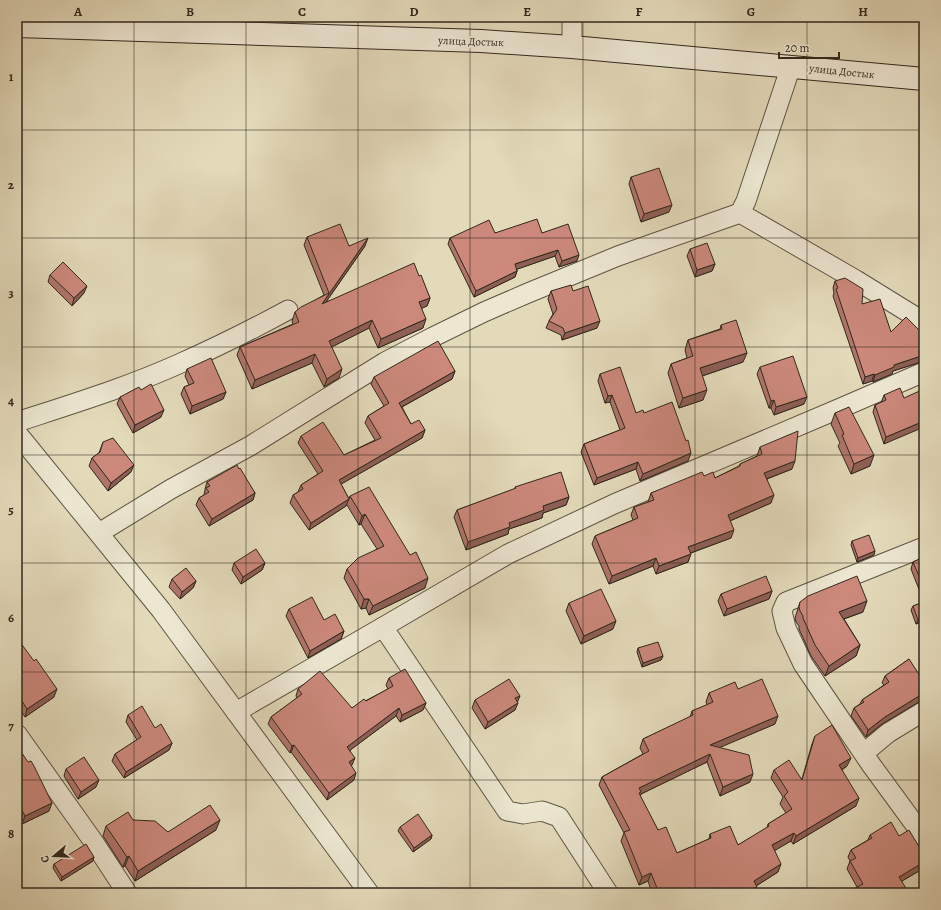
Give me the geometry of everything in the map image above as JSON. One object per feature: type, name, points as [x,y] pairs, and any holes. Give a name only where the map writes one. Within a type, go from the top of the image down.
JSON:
[{"type":"main road","name":"улица Достык","points":[[17,26],[473,41],[572,47],[791,66],[924,80]]},
{"type":"street","points":[[572,17],[572,47]]},
{"type":"street","points":[[99,533],[171,489],[250,446],[385,362],[439,334],[484,312],[604,262],[740,213],[746,201],[791,66]]},
{"type":"street","points":[[740,213],[856,280],[924,322]]},
{"type":"street","points":[[17,422],[95,397],[180,364],[288,310]]},
{"type":"street","points":[[236,712],[508,554],[600,510],[843,408],[924,372]]},
{"type":"street","points":[[17,433],[161,610],[369,893]]},
{"type":"street","points":[[924,547],[786,602],[782,611],[786,628],[803,664],[924,837]]},
{"type":"street","points":[[383,627],[507,811],[523,814],[542,810],[559,817],[608,893]]},
{"type":"street","points":[[864,753],[888,733],[924,711]]},
{"type":"street","points":[[17,734],[93,841],[127,893]]},
{"type":"building","points":[[659,168],[672,205],[644,214],[631,177]]},
{"type":"building","points":[[537,219],[542,233],[568,224],[579,255],[562,261],[558,250],[515,264],[517,271],[476,291],[450,238],[489,220],[495,233]]},
{"type":"building","points":[[340,224],[349,246],[368,238],[322,304],[414,263],[419,276],[421,275],[430,298],[419,302],[426,319],[381,339],[372,320],[329,341],[342,369],[327,379],[315,354],[255,380],[240,347],[299,322],[295,312],[301,307],[329,293],[307,237]]},
{"type":"building","points":[[707,243],[715,264],[697,270],[690,249]]},
{"type":"building","points":[[63,262],[87,286],[74,298],[50,275]]},
{"type":"building","points":[[845,278],[863,289],[862,304],[880,299],[891,332],[906,317],[924,335],[924,355],[894,365],[894,367],[875,375],[865,377],[836,289],[838,288],[835,281]]},
{"type":"building","points":[[571,285],[573,291],[588,286],[600,321],[565,333],[563,328],[549,321],[557,309],[551,291]]},
{"type":"building","points":[[736,320],[747,353],[700,368],[707,390],[683,398],[671,364],[693,356],[688,340],[722,329],[721,325]]},
{"type":"building","points":[[438,341],[455,371],[399,403],[411,424],[419,420],[425,430],[339,480],[349,499],[311,523],[293,495],[303,489],[301,485],[323,471],[301,436],[323,422],[344,455],[381,438],[368,416],[389,403],[374,377]]},
{"type":"building","points":[[793,356],[807,397],[776,407],[774,400],[771,401],[760,367]]},
{"type":"building","points":[[211,358],[226,392],[192,406],[184,387],[194,383],[187,369]]},
{"type":"building","points":[[620,367],[636,413],[643,410],[644,413],[672,402],[686,441],[688,440],[691,453],[643,474],[638,462],[597,478],[584,444],[625,428],[612,395],[608,396],[600,374]]},
{"type":"building","points":[[151,384],[164,410],[135,425],[120,397],[139,387],[141,390]]},
{"type":"building","points":[[900,388],[904,398],[924,389],[924,421],[886,437],[875,405],[886,400],[884,395]]},
{"type":"building","points":[[849,407],[874,455],[854,464],[835,413]]},
{"type":"building","points":[[798,431],[795,461],[764,473],[774,495],[728,515],[734,530],[688,547],[691,554],[659,566],[656,558],[612,576],[595,536],[638,518],[634,507],[654,500],[651,493],[702,472],[704,476],[713,472],[715,478],[762,454],[760,447]]},
{"type":"building","points":[[113,438],[134,465],[111,483],[92,458],[100,452],[103,442]]},
{"type":"building","points":[[237,465],[255,493],[212,519],[199,498],[209,492],[206,488],[210,486],[207,482]]},
{"type":"building","points":[[561,472],[569,497],[543,506],[544,510],[509,523],[510,527],[468,542],[457,510],[516,488],[515,487]]},
{"type":"building","points":[[369,487],[410,555],[416,552],[428,578],[373,606],[369,599],[364,599],[347,569],[358,558],[384,546],[365,514],[362,516],[350,496]]},
{"type":"building","points":[[869,535],[875,551],[858,558],[852,541]]},
{"type":"building","points":[[256,549],[265,563],[243,577],[234,563]]},
{"type":"building","points":[[924,557],[924,588],[913,562]]},
{"type":"building","points":[[186,568],[196,581],[182,592],[172,579]]},
{"type":"building","points":[[766,576],[772,591],[727,609],[721,594]]},
{"type":"building","points":[[857,576],[867,601],[839,612],[860,645],[829,666],[815,645],[800,611],[800,602],[808,596]]},
{"type":"building","points":[[601,589],[616,621],[584,636],[569,603]]},
{"type":"building","points":[[312,597],[324,620],[335,614],[344,631],[310,651],[289,609]]},
{"type":"building","points":[[924,602],[924,618],[918,620],[913,606]]},
{"type":"building","points":[[17,638],[34,661],[36,659],[57,689],[27,709],[17,695]]},
{"type":"building","points":[[658,642],[663,656],[643,663],[638,648]]},
{"type":"building","points":[[909,659],[924,682],[924,693],[885,717],[868,730],[854,708],[864,702],[862,700],[889,682],[885,676]]},
{"type":"building","points":[[405,669],[426,703],[402,715],[399,708],[347,747],[355,758],[349,762],[356,773],[329,793],[294,745],[292,746],[271,717],[302,694],[298,689],[320,671],[352,708],[364,699],[366,701],[393,686],[389,678]]},
{"type":"building","points":[[509,679],[520,696],[515,698],[518,703],[488,722],[475,700]]},
{"type":"building","points":[[762,679],[778,716],[710,745],[749,755],[753,774],[723,787],[710,754],[639,788],[641,792],[639,793],[658,830],[666,827],[677,853],[711,838],[710,834],[730,826],[738,845],[769,826],[768,824],[792,809],[784,796],[788,792],[774,770],[789,760],[802,780],[815,736],[832,725],[851,758],[839,765],[859,798],[796,836],[794,833],[772,845],[781,864],[754,881],[757,887],[745,893],[712,893],[711,891],[705,893],[659,893],[651,873],[642,877],[624,832],[630,830],[602,777],[649,751],[643,739],[693,715],[692,711],[713,702],[709,693],[735,682],[738,689]]},
{"type":"building","points":[[142,706],[155,728],[161,724],[172,743],[126,772],[115,754],[141,737],[128,715]]},
{"type":"building","points":[[17,746],[28,762],[31,761],[52,803],[25,816],[17,801]]},
{"type":"building","points":[[84,757],[99,780],[81,792],[66,769]]},
{"type":"building","points":[[210,805],[220,820],[138,871],[129,856],[127,857],[106,826],[128,812],[133,820],[155,821],[168,832]]},
{"type":"building","points":[[418,814],[432,835],[414,848],[400,827]]},
{"type":"building","points":[[891,822],[899,836],[909,830],[924,855],[924,862],[899,877],[909,893],[846,893],[863,884],[850,861],[856,858],[851,850],[872,838],[870,835]]},
{"type":"building","points":[[86,844],[94,857],[62,877],[54,864]]}]
